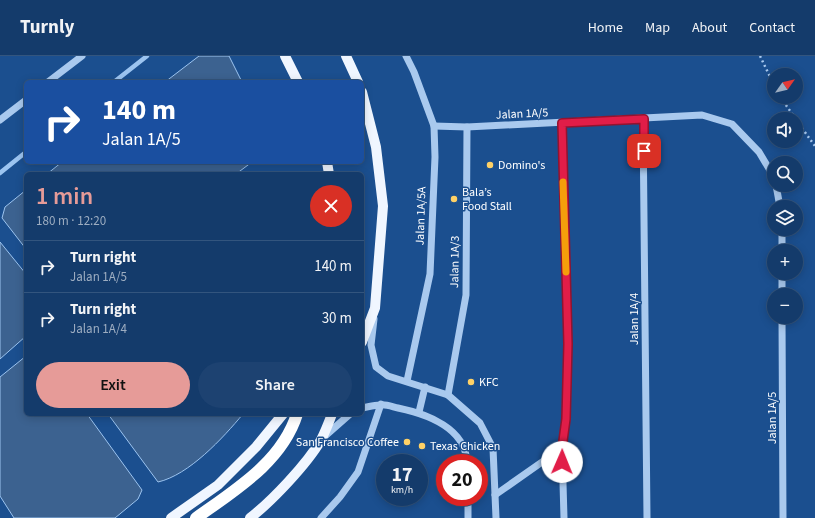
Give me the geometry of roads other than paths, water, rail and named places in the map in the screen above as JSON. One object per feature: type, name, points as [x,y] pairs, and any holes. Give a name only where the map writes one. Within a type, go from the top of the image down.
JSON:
[{"type":"highway","points":[[196,518],[245,483],[275,455],[296,416]]},
{"type":"main road","points":[[285,56],[299,80]]},
{"type":"main road","points":[[292,56],[299,80]]},
{"type":"main road","points":[[346,56],[357,80]]},
{"type":"main road","points":[[364,100],[376,147],[383,206],[375,308],[364,337]]},
{"type":"main road","points":[[171,518],[218,484],[256,447],[281,416]]},
{"type":"main road","points":[[250,518],[262,508],[310,456],[321,439],[331,416]]},
{"type":"street","points":[[51,80],[82,56]]},
{"type":"street","name":"Jalan 1A/5A","points":[[406,56],[414,72],[434,126],[435,157],[430,274],[407,381]]},
{"type":"street","points":[[0,120],[24,102]]},
{"type":"street","name":"Jalan 1A/5","points":[[434,126],[467,128],[644,119],[702,114],[732,124],[759,152],[767,166]]},
{"type":"street","name":"Jalan 1A/4","points":[[644,119],[647,518]]},
{"type":"street","points":[[562,123],[568,344],[566,419],[562,448],[564,518]]},
{"type":"street","name":"Jalan 1A/3","points":[[448,395],[466,295],[467,128]]},
{"type":"street","points":[[375,308],[371,345],[376,367],[388,376],[448,395],[480,423],[493,448],[496,518]]},
{"type":"street","name":"Jalan 1A/5","points":[[782,324],[783,518]]},
{"type":"street","points":[[419,412],[426,387]]},
{"type":"street","points":[[321,518],[340,497],[358,472],[381,404]]},
{"type":"street","points":[[364,408],[381,404],[419,412],[440,422],[457,436],[467,454]]},
{"type":"street","points":[[321,439],[348,416]]},
{"type":"street","points":[[495,495],[562,448]]},
{"type":"street","points":[[468,506],[468,518]]},
{"type":"water","points":[[199,56],[229,56],[241,80],[168,80]]},
{"type":"water","points":[[60,164],[249,164],[239,172],[50,172]]},
{"type":"water","points":[[24,192],[24,246],[2,218],[5,207]]},
{"type":"water","points":[[0,242],[24,272],[24,338],[0,359]]},
{"type":"water","points":[[24,358],[24,416],[88,416],[142,490],[138,499],[115,518],[14,518],[0,496],[0,377]]},
{"type":"water","points":[[109,416],[241,416],[226,434],[193,464],[182,472],[158,482]]},
{"type":"waterway","points":[[117,80],[147,56]]},
{"type":"waterway","points":[[0,173],[24,154]]},
{"type":"place","name":"Domino's","points":[[490,165]]},
{"type":"place","name":"Bala’s Food Stall","points":[[454,199]]},
{"type":"place","name":"KFC","points":[[471,382]]},
{"type":"place","name":"San Francisco Coffee","points":[[407,442]]},
{"type":"place","name":"Texas Chicken","points":[[422,446]]}]
